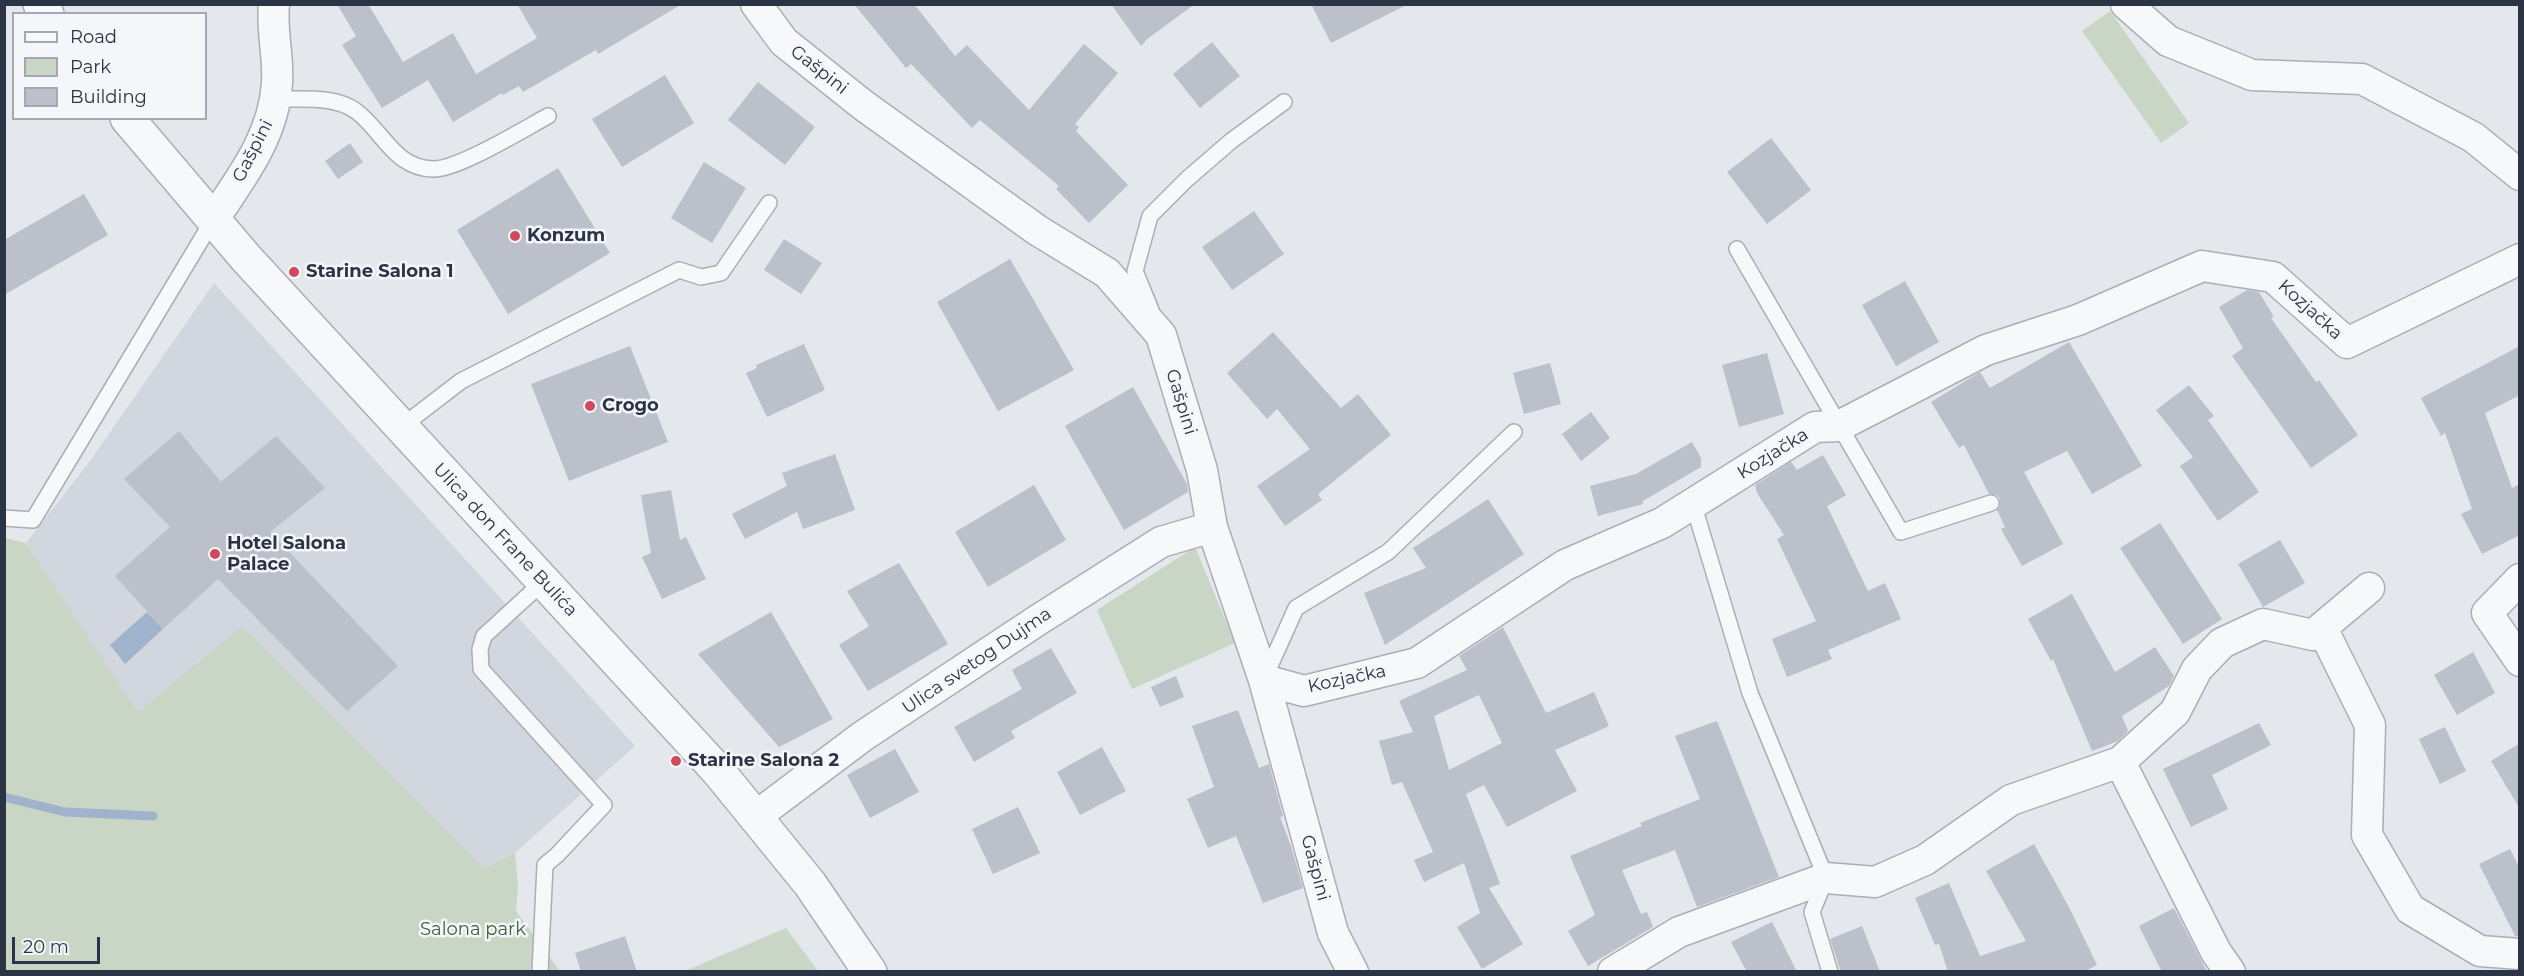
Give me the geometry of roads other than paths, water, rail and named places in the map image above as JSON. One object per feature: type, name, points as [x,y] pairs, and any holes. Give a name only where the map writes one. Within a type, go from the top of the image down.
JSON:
[{"type":"street","name":"Gašpini","points":[[756,4],[784,42],[863,105],[1037,230],[1107,273],[1161,335],[1202,470],[1212,527],[1264,680],[1333,933],[1353,972]]},
{"type":"street","points":[[2126,4],[2168,41],[2252,75],[2362,79],[2473,137],[2520,175]]},
{"type":"street","name":"Gašpini","points":[[213,220],[247,168],[267,131],[276,99],[277,81],[270,7]]},
{"type":"street","name":"Ulica don Frane Bulića","points":[[129,120],[213,220],[400,428],[718,771],[810,884],[870,972]]},
{"type":"street","name":"Kozjačka","points":[[1264,680],[1304,691],[1418,663],[1565,565],[1662,523],[1815,427],[1839,426],[1986,350],[2078,320],[2202,266],[2273,277],[2347,343],[2520,259]]},
{"type":"street","name":"Ulica svetog Dujma","points":[[755,817],[863,736],[1161,542],[1212,527]]},
{"type":"street","points":[[2520,579],[2487,613],[2520,661]]},
{"type":"street","points":[[1612,972],[1679,932],[1826,878],[1875,882],[1924,860],[2011,800],[2120,762],[2175,712],[2197,669],[2222,643],[2264,624],[2313,635],[2368,588]]},
{"type":"street","points":[[2322,628],[2370,725],[2367,835],[2410,909],[2480,951],[2520,954]]},
{"type":"street","points":[[2120,762],[2216,952],[2230,972]]},
{"type":"lane","points":[[276,99],[331,101],[355,111],[410,165],[434,169],[453,166],[549,116]]},
{"type":"lane","points":[[1161,335],[1135,271],[1150,216],[1231,141],[1284,102]]},
{"type":"lane","points":[[400,428],[461,381],[679,270],[701,277],[721,273],[769,203]]},
{"type":"lane","points":[[4,518],[33,520],[213,220]]},
{"type":"lane","points":[[1737,249],[1901,532],[1991,503]]},
{"type":"lane","points":[[1264,680],[1296,608],[1388,552],[1514,432]]},
{"type":"lane","points":[[1693,503],[1750,693],[1826,878],[1812,912],[1830,972]]},
{"type":"lane","points":[[540,972],[545,865],[604,804],[481,669],[480,649],[484,636],[544,581]]},
{"type":"water","points":[[147,612],[163,629],[125,664],[110,645]]},
{"type":"waterway","points":[[4,797],[65,812],[153,816]]},
{"type":"place","name":"Konzum","points":[[515,236]]},
{"type":"place","name":"Starine Salona 1","points":[[294,272]]},
{"type":"place","name":"Crogo","points":[[590,406]]},
{"type":"place","name":"Hotel Salona Palace","points":[[215,554]]},
{"type":"place","name":"Starine Salona 2","points":[[676,761]]},
{"type":"park label","name":"Salona park","points":[[473,930]]}]
